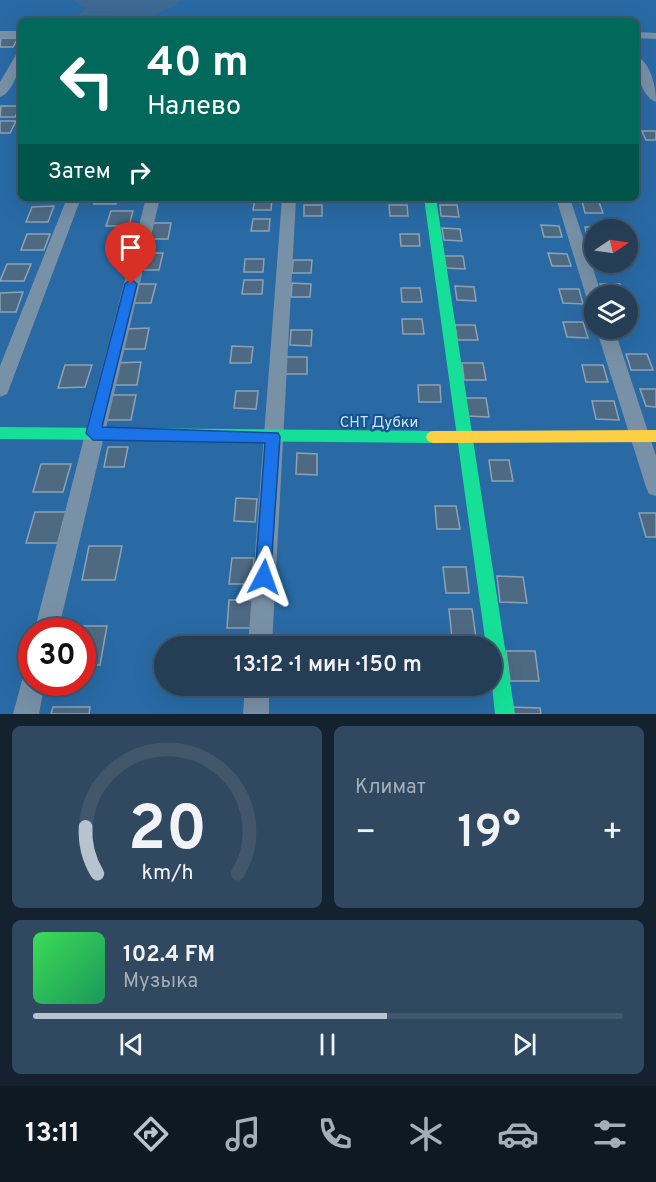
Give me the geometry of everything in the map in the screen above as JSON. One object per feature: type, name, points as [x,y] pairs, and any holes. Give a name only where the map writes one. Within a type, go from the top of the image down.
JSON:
[{"type":"street","points":[[0,34],[18,34]]},
{"type":"street","points":[[639,35],[656,36]]},
{"type":"street","points":[[0,93],[18,60]]},
{"type":"street","points":[[639,66],[656,98]]},
{"type":"street","points":[[0,389],[73,201]]},
{"type":"street","points":[[49,618],[93,433],[152,201]]},
{"type":"street","points":[[261,636],[289,201]]},
{"type":"street","points":[[430,201],[505,714]]},
{"type":"street","points":[[564,201],[591,285]]},
{"type":"street","points":[[609,339],[648,436],[656,487]]},
{"type":"street","points":[[0,433],[272,437],[648,436]]},
{"type":"street","points":[[26,714],[30,696]]},
{"type":"street","points":[[255,714],[256,696]]},
{"type":"green space","name":"СНТ Дубки","points":[[0,0],[656,0],[656,714],[0,714]]},
{"type":"shaded area","points":[[74,0],[182,0],[176,3],[179,5],[144,18],[78,15],[87,8],[80,6]]},
{"type":"building","points":[[1,38],[18,38],[13,47],[0,47]]},
{"type":"building","points":[[1,106],[18,106],[15,117],[0,117]]},
{"type":"building","points":[[0,121],[16,121],[10,133],[0,133]]},
{"type":"building","points":[[642,131],[656,131],[656,140],[646,140]]},
{"type":"building","points":[[95,201],[117,201],[116,204],[94,204]]},
{"type":"building","points":[[255,201],[272,201],[271,210],[253,210]]},
{"type":"building","points":[[582,201],[599,202],[603,213],[585,213]]},
{"type":"building","points":[[304,205],[322,205],[322,216],[304,216]]},
{"type":"building","points":[[389,205],[407,205],[408,216],[390,216]]},
{"type":"building","points":[[440,205],[457,205],[459,217],[441,216]]},
{"type":"building","points":[[54,206],[48,222],[26,222],[32,207]]},
{"type":"building","points":[[111,211],[133,211],[129,226],[106,226]]},
{"type":"building","points":[[253,219],[270,219],[269,231],[251,231]]},
{"type":"building","points":[[149,223],[171,223],[168,239],[145,239]]},
{"type":"building","points":[[541,225],[559,226],[562,237],[544,237]]},
{"type":"building","points":[[442,228],[460,229],[462,241],[444,240]]},
{"type":"building","points":[[27,234],[50,234],[44,250],[21,250]]},
{"type":"building","points":[[400,234],[419,234],[420,246],[401,246]]},
{"type":"building","points":[[139,253],[163,253],[159,270],[135,270]]},
{"type":"building","points":[[548,253],[567,254],[571,266],[552,266]]},
{"type":"building","points":[[444,256],[463,256],[465,269],[446,268]]},
{"type":"building","points":[[245,259],[264,259],[263,272],[244,272]]},
{"type":"building","points":[[293,260],[312,260],[311,273],[292,273]]},
{"type":"building","points":[[7,264],[31,264],[24,281],[0,281]]},
{"type":"building","points":[[244,280],[263,280],[262,294],[242,294]]},
{"type":"building","points":[[292,283],[311,284],[310,297],[291,297]]},
{"type":"building","points":[[131,284],[156,284],[151,303],[126,303]]},
{"type":"building","points":[[455,286],[474,287],[476,301],[457,300]]},
{"type":"building","points":[[401,288],[420,288],[422,302],[402,302]]},
{"type":"building","points":[[559,289],[579,289],[583,304],[563,303]]},
{"type":"building","points":[[23,292],[16,312],[0,312],[0,293]]},
{"type":"building","points":[[402,319],[422,319],[424,334],[403,334]]},
{"type":"building","points":[[563,322],[583,322],[584,338],[567,337]]},
{"type":"building","points":[[455,325],[475,325],[478,340],[457,340]]},
{"type":"building","points":[[149,328],[145,349],[119,349],[124,329]]},
{"type":"building","points":[[291,330],[312,330],[311,346],[290,345]]},
{"type":"building","points":[[232,346],[253,347],[251,363],[230,363]]},
{"type":"building","points":[[626,354],[647,354],[653,370],[631,370]]},
{"type":"building","points":[[286,357],[307,357],[307,374],[285,374]]},
{"type":"building","points":[[141,362],[137,385],[109,385],[115,363]]},
{"type":"building","points":[[462,363],[483,363],[486,380],[464,380]]},
{"type":"building","points":[[65,365],[92,365],[85,387],[58,388]]},
{"type":"building","points":[[582,365],[603,365],[608,382],[586,382]]},
{"type":"building","points":[[418,385],[440,385],[441,402],[419,402]]},
{"type":"building","points":[[640,389],[656,389],[656,407],[646,406]]},
{"type":"building","points":[[236,391],[258,391],[256,409],[234,408]]},
{"type":"building","points":[[108,395],[136,395],[131,420],[102,420]]},
{"type":"building","points":[[463,398],[486,398],[489,417],[466,416]]},
{"type":"building","points":[[592,401],[614,401],[619,420],[596,419]]},
{"type":"building","points":[[108,447],[128,447],[124,467],[104,467]]},
{"type":"building","points":[[297,453],[317,454],[317,475],[296,474]]},
{"type":"building","points":[[489,460],[509,460],[513,481],[492,481]]},
{"type":"building","points":[[41,464],[71,464],[63,492],[33,492]]},
{"type":"building","points":[[236,498],[257,499],[255,522],[234,521]]},
{"type":"building","points":[[435,506],[456,506],[460,529],[437,529]]},
{"type":"building","points":[[35,512],[66,512],[58,543],[26,543]]},
{"type":"building","points":[[639,513],[656,513],[656,537],[646,537]]},
{"type":"building","points":[[89,546],[122,546],[115,580],[82,580]]},
{"type":"building","points":[[232,558],[254,558],[252,584],[229,584]]},
{"type":"building","points":[[443,567],[466,567],[469,593],[446,593]]},
{"type":"building","points":[[497,576],[523,577],[527,603],[500,602]]},
{"type":"building","points":[[229,600],[253,600],[251,628],[227,628]]},
{"type":"building","points":[[449,609],[472,609],[476,636],[452,636]]},
{"type":"building","points":[[96,626],[107,626],[100,665],[96,665]]},
{"type":"building","points":[[506,651],[535,651],[539,681],[510,681]]},
{"type":"building","points":[[53,707],[90,707],[89,714],[51,714]]},
{"type":"building","points":[[510,707],[540,708],[541,714],[511,714]]},
{"type":"traffic: fast","points":[[430,201],[505,714]]},
{"type":"traffic: fast","points":[[0,433],[433,437]]},
{"type":"traffic: slow","points":[[433,437],[656,436]]},
{"type":"route","points":[[131,284],[93,433],[272,437],[264,577]]}]
